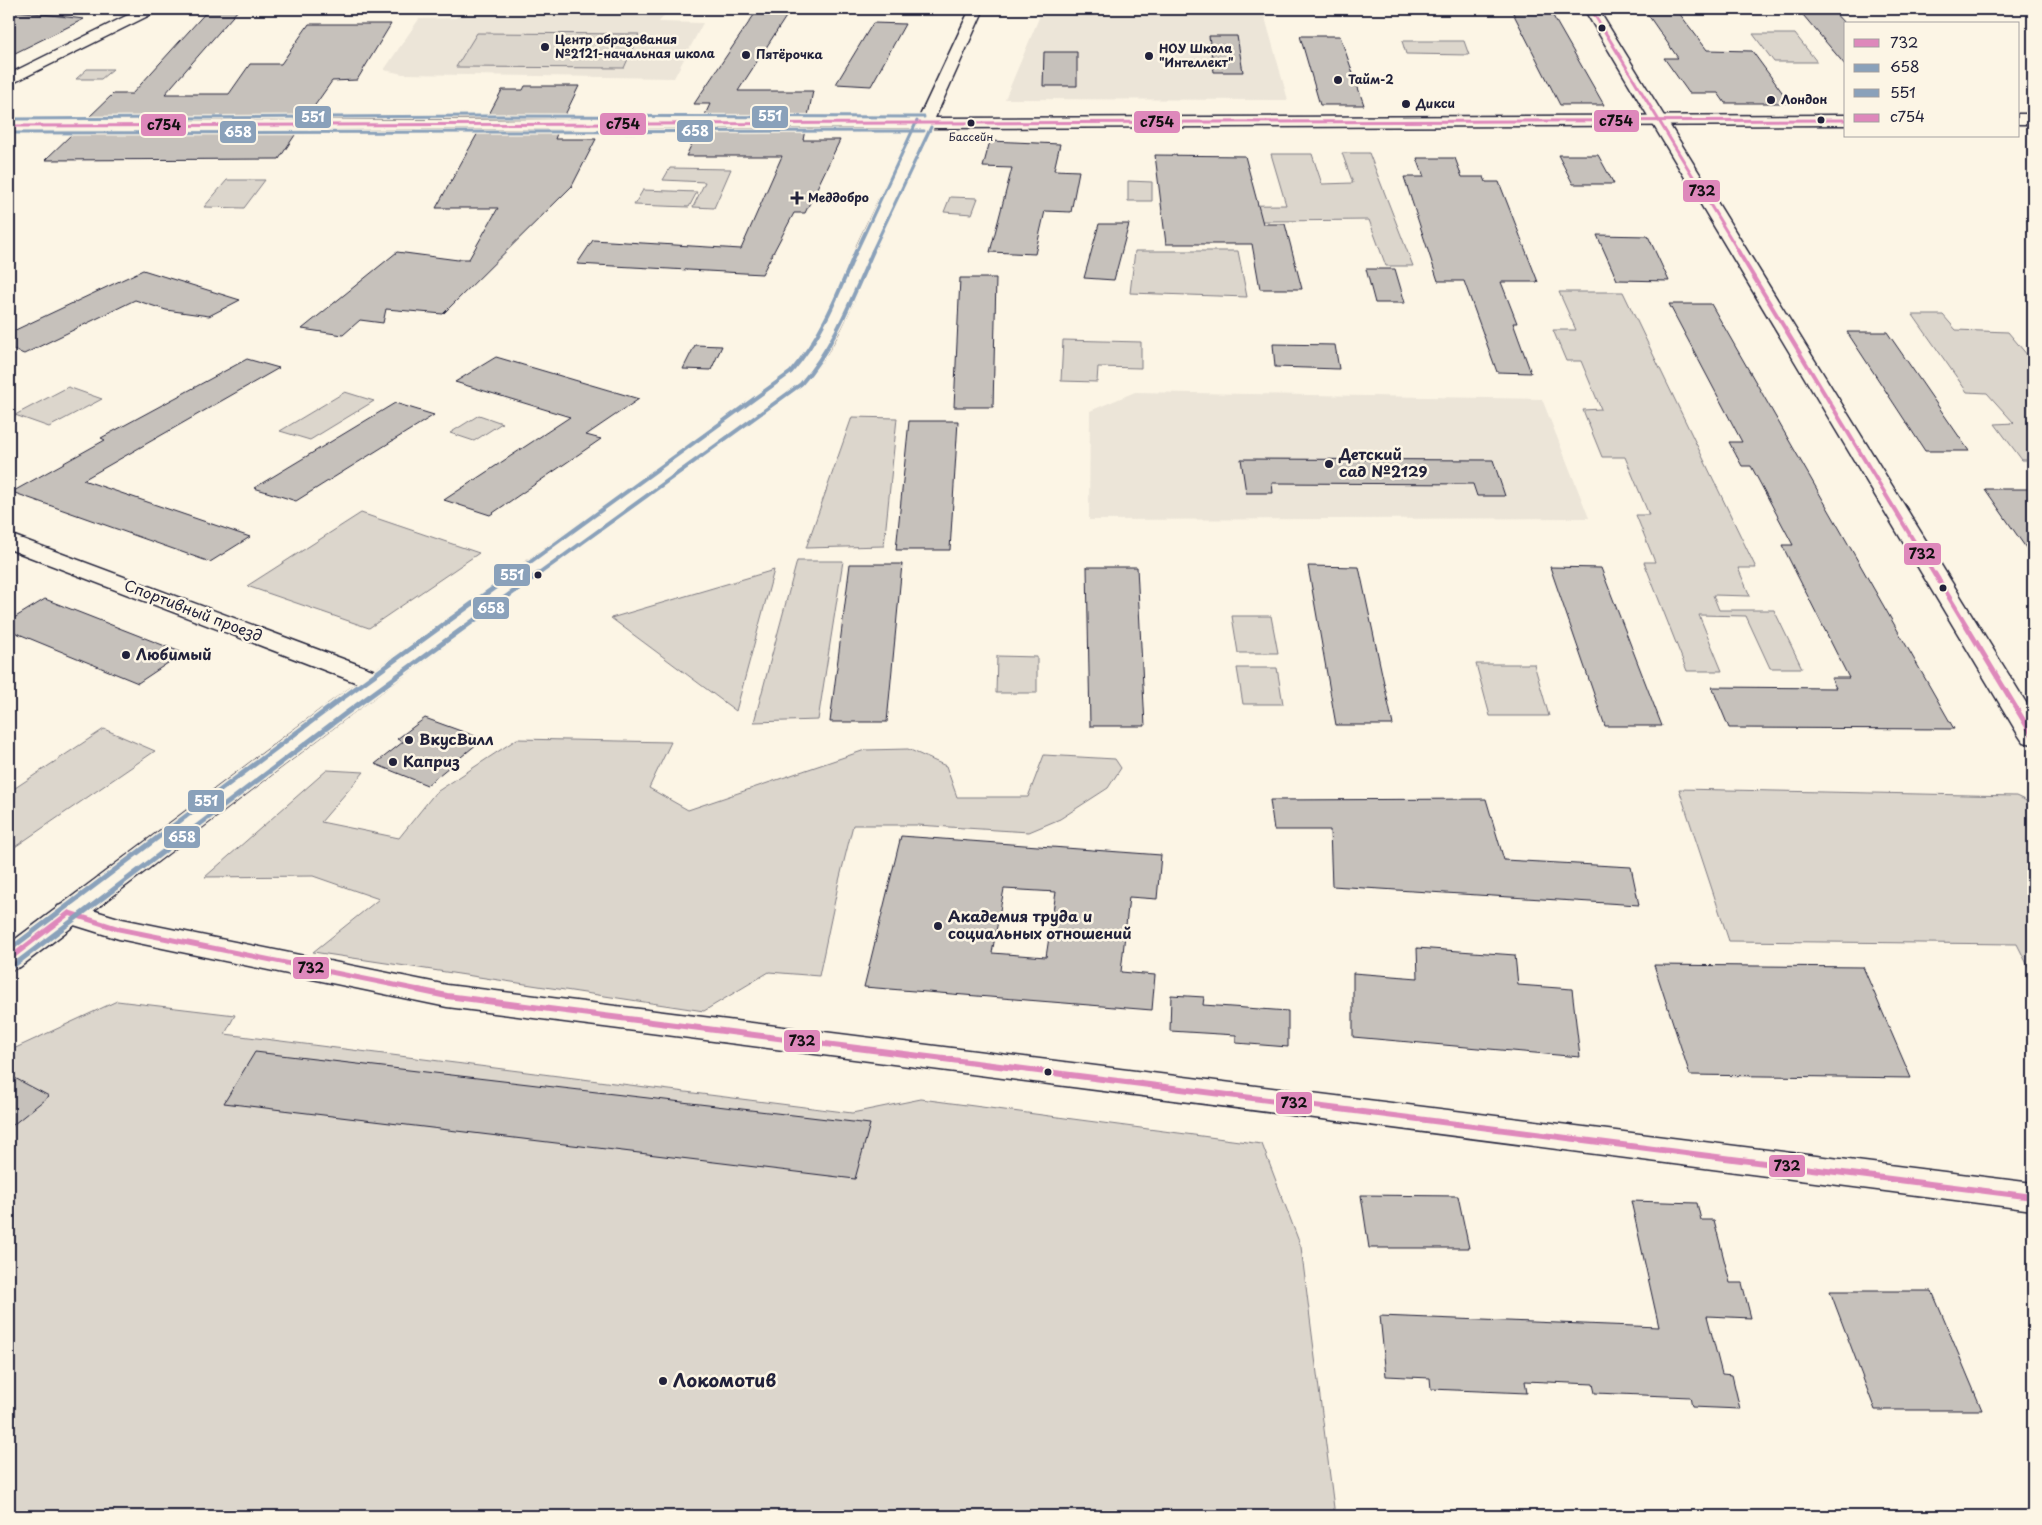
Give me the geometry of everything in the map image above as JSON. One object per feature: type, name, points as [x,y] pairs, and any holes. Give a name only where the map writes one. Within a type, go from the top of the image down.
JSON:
[{"type":"main road","points":[[9,80],[151,9]]},
{"type":"main road","points":[[9,959],[250,774],[796,378],[811,364],[821,350],[831,330],[856,270],[977,9]]},
{"type":"main road","points":[[1591,9],[2033,736]]},
{"type":"main road","points":[[2020,119],[2033,119]]},
{"type":"main road","points":[[9,126],[1844,120]]},
{"type":"main road","name":"Спортивный проезд","points":[[9,540],[377,681]]},
{"type":"main road","points":[[69,913],[119,929],[447,996],[2033,1198]]},
{"type":"shaded area","name":"Центр образования №2121-начальная школа","points":[[463,9],[669,9],[659,22],[703,23],[674,78],[403,74],[384,70],[419,19],[456,18]]},
{"type":"shaded area","name":"НОУ Школа \"Интеллект\"","points":[[1041,13],[1264,14],[1288,100],[1005,99]]},
{"type":"shaded area","points":[[477,33],[639,34],[624,68],[456,67]]},
{"type":"shaded area","points":[[1753,34],[1795,34],[1817,62],[1774,62]]},
{"type":"shaded area","points":[[1402,41],[1464,41],[1469,55],[1406,54]]},
{"type":"shaded area","points":[[87,69],[113,69],[101,79],[76,79]]},
{"type":"shaded area","points":[[1342,153],[1369,153],[1413,266],[1386,266],[1369,220],[1173,222],[1170,206],[1286,205],[1271,154],[1312,154],[1322,184],[1353,183]]},
{"type":"shaded area","points":[[670,168],[731,169],[714,208],[693,207],[705,182],[663,180]]},
{"type":"shaded area","points":[[227,180],[265,180],[244,208],[204,207]]},
{"type":"shaded area","points":[[1128,181],[1152,182],[1152,201],[1128,201]]},
{"type":"shaded area","points":[[643,190],[697,192],[689,207],[634,205]]},
{"type":"shaded area","points":[[950,197],[978,198],[972,214],[944,212]]},
{"type":"shaded area","points":[[1135,251],[1238,251],[1247,297],[1130,293]]},
{"type":"shaded area","points":[[1559,292],[1623,292],[1756,568],[1738,568],[1750,596],[1713,595],[1719,610],[1774,610],[1802,668],[1770,668],[1746,616],[1699,615],[1722,671],[1687,671],[1644,562],[1655,562],[1636,515],[1649,515],[1625,457],[1602,457],[1583,410],[1601,409],[1581,361],[1566,361],[1553,330],[1576,330]]},
{"type":"shaded area","points":[[1913,315],[1943,315],[1956,330],[2008,332],[2033,362],[2033,460],[2022,460],[1995,424],[2014,423],[1987,393],[1967,392]]},
{"type":"shaded area","points":[[1063,340],[1141,342],[1141,368],[1098,367],[1097,382],[1061,381]]},
{"type":"shaded area","points":[[68,387],[102,399],[49,427],[15,415]]},
{"type":"shaded area","points":[[345,392],[374,401],[310,440],[280,431]]},
{"type":"shaded area","name":"Детский сад №2129","points":[[1135,392],[1542,399],[1589,518],[1089,520],[1090,411]]},
{"type":"shaded area","points":[[479,415],[502,423],[474,441],[450,433]]},
{"type":"shaded area","points":[[852,417],[897,418],[884,546],[806,548]]},
{"type":"shaded area","points":[[361,513],[479,553],[369,628],[247,586]]},
{"type":"shaded area","points":[[797,561],[843,561],[818,720],[754,722]]},
{"type":"shaded area","points":[[774,570],[736,711],[611,618]]},
{"type":"shaded area","points":[[1232,616],[1271,616],[1278,653],[1238,653]]},
{"type":"shaded area","points":[[997,656],[1037,657],[1037,693],[996,693]]},
{"type":"shaded area","points":[[1476,664],[1534,664],[1549,716],[1490,716]]},
{"type":"shaded area","points":[[1237,668],[1277,668],[1283,704],[1243,704]]},
{"type":"shaded area","points":[[104,729],[155,751],[9,851],[9,792]]},
{"type":"shaded area","points":[[517,739],[671,742],[649,788],[688,810],[865,750],[908,749],[946,766],[957,797],[1028,797],[1044,755],[1115,759],[1121,768],[1108,788],[1060,819],[1029,832],[917,825],[853,825],[819,976],[769,972],[704,1011],[313,952],[379,899],[313,876],[205,877],[327,770],[364,772],[321,822],[399,838],[435,793]]},
{"type":"shaded area","points":[[1679,789],[2016,796],[2033,804],[2033,976],[2017,944],[1729,941]]},
{"type":"shaded area","name":"Локомотив","points":[[117,1001],[235,1015],[225,1034],[852,1113],[921,1099],[1262,1144],[1301,1247],[1335,1516],[9,1516],[9,1051]]},
{"type":"building","points":[[209,9],[239,9],[165,94],[229,94],[250,64],[281,64],[309,24],[391,24],[357,80],[332,81],[306,118],[87,119],[113,94],[132,94]]},
{"type":"building","points":[[758,9],[791,9],[738,91],[813,91],[808,116],[704,117],[710,104],[694,104]]},
{"type":"building","points":[[1511,9],[1549,9],[1604,105],[1560,105]]},
{"type":"building","points":[[1644,9],[1676,9],[1707,50],[1752,51],[1790,103],[1725,103],[1718,93],[1689,93],[1664,58],[1678,58]]},
{"type":"building","points":[[1798,9],[1831,9],[1844,23],[1844,64]]},
{"type":"building","points":[[9,10],[84,19],[9,56]]},
{"type":"building","points":[[873,23],[905,24],[871,86],[836,84]]},
{"type":"building","points":[[1209,36],[1237,36],[1243,72],[1214,72]]},
{"type":"building","points":[[1300,36],[1340,36],[1364,105],[1320,105]]},
{"type":"building","points":[[1044,52],[1077,52],[1077,86],[1043,86]]},
{"type":"building","points":[[525,86],[579,86],[564,117],[487,118],[502,90],[523,90]]},
{"type":"building","points":[[805,130],[803,140],[840,140],[805,213],[794,213],[762,274],[577,264],[593,240],[741,249],[782,156],[686,156],[698,131]]},
{"type":"building","points":[[479,131],[558,131],[555,139],[596,139],[572,186],[443,314],[386,309],[383,323],[360,320],[343,335],[302,329],[397,252],[458,260],[469,259],[498,208],[436,208]]},
{"type":"building","points":[[297,132],[279,159],[45,160],[73,133]]},
{"type":"building","points":[[990,141],[1060,144],[1054,170],[1079,171],[1071,212],[1045,211],[1035,254],[990,252],[1012,168],[983,167]]},
{"type":"building","points":[[1155,155],[1245,156],[1263,224],[1285,224],[1302,289],[1260,289],[1252,244],[1166,244]]},
{"type":"building","points":[[1558,155],[1598,155],[1614,184],[1573,184]]},
{"type":"building","points":[[1417,158],[1455,158],[1462,177],[1484,177],[1486,182],[1499,182],[1538,282],[1501,282],[1517,323],[1513,323],[1531,373],[1497,372],[1464,281],[1438,281],[1404,177],[1424,177]]},
{"type":"building","points":[[1099,224],[1129,224],[1114,280],[1084,278]]},
{"type":"building","points":[[1597,235],[1648,236],[1669,281],[1617,280]]},
{"type":"building","points":[[1366,269],[1395,269],[1405,303],[1375,303]]},
{"type":"building","points":[[143,270],[240,300],[209,316],[166,310],[135,300],[24,354],[9,348],[9,333]]},
{"type":"building","points":[[960,278],[996,278],[993,407],[954,407]]},
{"type":"building","points":[[1669,304],[1711,304],[1954,729],[1729,728],[1712,687],[1836,688],[1831,678],[1849,678],[1782,545],[1793,545],[1751,466],[1742,466],[1729,442],[1742,442]]},
{"type":"building","points":[[1847,332],[1887,332],[1969,451],[1925,451]]},
{"type":"building","points":[[1273,344],[1335,345],[1339,369],[1275,367]]},
{"type":"building","points":[[695,345],[722,346],[711,370],[683,369]]},
{"type":"building","points":[[496,357],[639,399],[586,435],[601,439],[490,515],[444,500],[570,417],[455,382]]},
{"type":"building","points":[[247,359],[279,368],[83,480],[250,537],[210,562],[12,492],[105,440],[101,438]]},
{"type":"building","points":[[395,403],[434,415],[296,501],[254,488]]},
{"type":"building","points":[[909,421],[958,421],[950,550],[896,550]]},
{"type":"building","points":[[1241,459],[1493,460],[1505,496],[1477,496],[1473,484],[1272,483],[1273,493],[1246,493]]},
{"type":"building","points":[[1985,489],[2033,489],[2033,558]]},
{"type":"building","points":[[850,564],[902,564],[887,722],[830,722]]},
{"type":"building","points":[[1308,566],[1359,567],[1393,725],[1336,725]]},
{"type":"building","points":[[1087,567],[1137,567],[1145,726],[1090,726]]},
{"type":"building","points":[[1550,567],[1601,568],[1662,726],[1605,726]]},
{"type":"building","points":[[45,599],[183,653],[138,683],[9,630],[9,621]]},
{"type":"building","points":[[425,718],[483,739],[427,785],[375,764],[403,742],[397,739]]},
{"type":"building","points":[[1486,799],[1504,860],[1631,867],[1639,905],[1332,886],[1330,830],[1274,830],[1270,800]]},
{"type":"building","name":"Академия труда и социальных отношений","points":[[901,836],[1161,855],[1157,899],[1129,897],[1121,972],[1155,975],[1152,1010],[864,987]],"holes":[[[1004,889],[1056,892],[1046,957],[992,953]]]},
{"type":"building","points":[[1417,948],[1515,955],[1518,985],[1572,989],[1580,1057],[1353,1037],[1353,973],[1418,978]]},
{"type":"building","points":[[1654,965],[1863,967],[1911,1078],[1690,1075]]},
{"type":"building","points":[[1171,995],[1204,997],[1203,1005],[1288,1011],[1288,1047],[1236,1043],[1236,1035],[1170,1031]]},
{"type":"building","points":[[255,1052],[870,1124],[855,1179],[224,1103]]},
{"type":"building","points":[[9,1075],[49,1096],[9,1128]]},
{"type":"building","points":[[1361,1195],[1458,1196],[1469,1248],[1369,1248]]},
{"type":"building","points":[[1631,1201],[1697,1203],[1701,1220],[1714,1220],[1730,1283],[1742,1283],[1751,1318],[1707,1316],[1722,1374],[1732,1375],[1740,1409],[1692,1407],[1690,1397],[1595,1393],[1593,1384],[1525,1381],[1527,1393],[1431,1389],[1430,1378],[1386,1376],[1380,1316],[1659,1327]]},
{"type":"building","points":[[1830,1291],[1932,1291],[1982,1410],[1875,1410]]},
{"type":"transit line","name":"732","points":[[1591,9],[2033,736]]},
{"type":"transit line","name":"551","points":[[9,119],[478,116],[924,117]]},
{"type":"transit line","name":"с754","points":[[9,126],[1844,120]]},
{"type":"transit line","name":"551","points":[[9,950],[337,702],[791,372],[813,344],[829,314],[917,121]]},
{"type":"transit line","name":"658","points":[[14,965],[345,714],[801,384],[824,355],[842,323],[878,239],[931,127]]},
{"type":"transit line","name":"658","points":[[9,133],[924,131]]},
{"type":"transit line","name":"732","points":[[69,913],[119,929],[447,996],[2033,1197]]},
{"type":"transit line","name":"732","points":[[9,959],[69,913]]},
{"type":"place","name":"Центр образования №2121-начальная школа","points":[[545,47]]},
{"type":"place","name":"Пятёрочка","points":[[746,55]]},
{"type":"place","name":"НОУ Школа \"Интеллект\"","points":[[1149,56]]},
{"type":"place","name":"Тайм-2","points":[[1338,80]]},
{"type":"place","name":"Лондон","points":[[1771,100]]},
{"type":"place","name":"Дикси","points":[[1406,104]]},
{"type":"place","name":"Бассейн","points":[[971,123]]},
{"type":"place","name":"Меддобро","points":[[797,198]]},
{"type":"place","name":"Детский сад №2129","points":[[1329,464]]},
{"type":"place","name":"Любимый","points":[[126,655]]},
{"type":"place","name":"ВкусВилл","points":[[409,740]]},
{"type":"place","name":"Каприз","points":[[393,762]]},
{"type":"place","name":"Академия труда и социальных отношений","points":[[938,926]]},
{"type":"place","name":"Локомотив","points":[[663,1381]]}]
